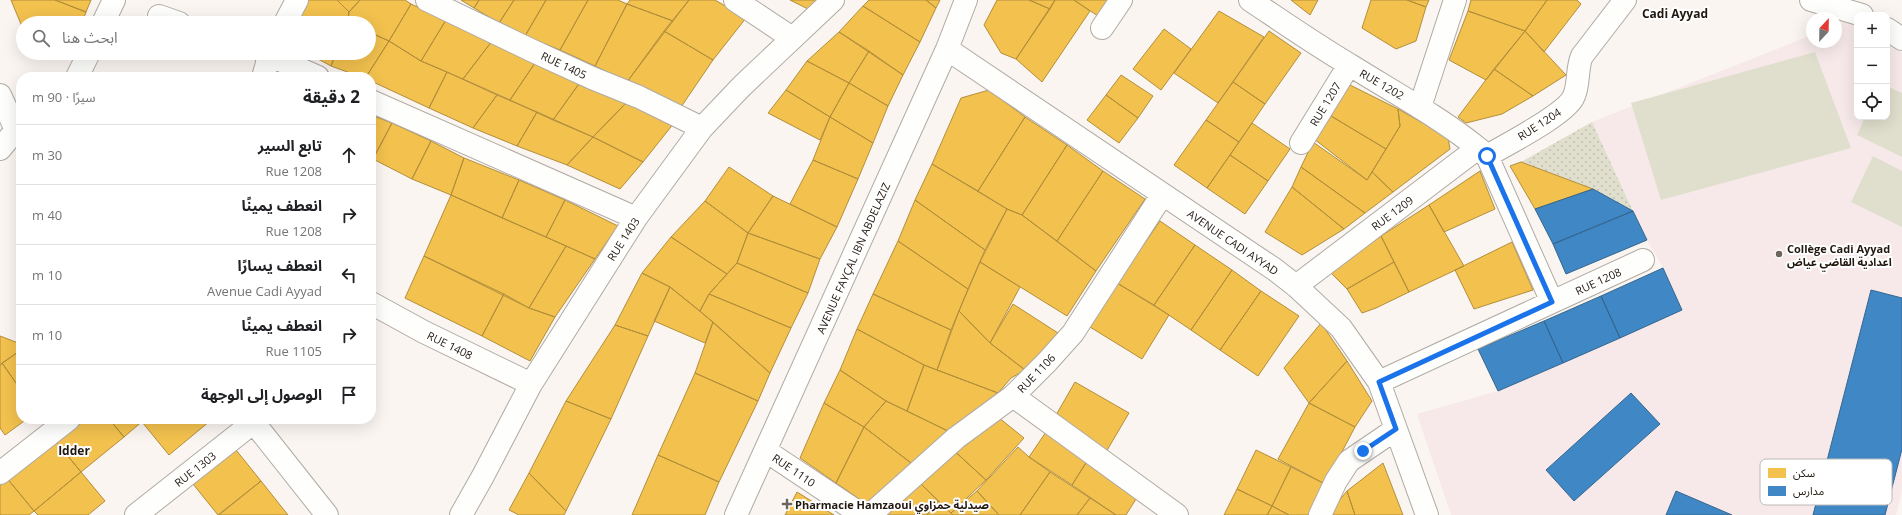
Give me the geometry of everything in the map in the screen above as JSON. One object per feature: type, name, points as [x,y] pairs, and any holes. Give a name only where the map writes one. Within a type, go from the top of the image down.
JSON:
[{"type":"street","points":[[106,16],[114,0]]},
{"type":"street","points":[[289,16],[297,0]]},
{"type":"street","name":"RUE 1405","points":[[426,0],[546,57],[639,97],[702,128]]},
{"type":"street","points":[[735,0],[792,38]]},
{"type":"street","name":"RUE 1403","points":[[461,515],[531,384],[636,218],[702,128],[792,38],[833,0]]},
{"type":"street","name":"AVENUE FAYÇAL IBN ABDELAZIZ","points":[[736,515],[947,49],[966,0]]},
{"type":"street","points":[[1102,28],[1121,0]]},
{"type":"street","name":"RUE 1202","points":[[1250,0],[1349,65],[1455,129],[1483,152]]},
{"type":"street","points":[[1420,107],[1455,0]]},
{"type":"street","name":"RUE 1204","points":[[1483,152],[1533,129],[1568,105],[1574,96],[1578,79],[1578,64],[1582,56],[1625,0]]},
{"type":"street","points":[[1811,0],[1854,13]]},
{"type":"street","points":[[1890,31],[1902,39]]},
{"type":"street","name":"AVENUE CADI AYYAD","points":[[947,49],[1274,269],[1296,286],[1341,328],[1379,382],[1427,515]]},
{"type":"street","points":[[80,72],[86,60]]},
{"type":"street","points":[[264,72],[267,60]]},
{"type":"street","points":[[281,60],[307,72]]},
{"type":"street","name":"RUE 1207","points":[[1301,143],[1349,65]]},
{"type":"street","points":[[0,95],[16,128]]},
{"type":"street","points":[[376,103],[636,218]]},
{"type":"street","points":[[0,149],[16,136]]},
{"type":"street","points":[[1483,152],[1552,302]]},
{"type":"street","name":"RUE 1209","points":[[1296,286],[1483,152]]},
{"type":"street","name":"RUE 1106","points":[[870,515],[956,438],[1013,396],[1047,362],[1072,333],[1162,194]]},
{"type":"street","name":"RUE 1208","points":[[1379,382],[1643,260]]},
{"type":"street","name":"RUE 1408","points":[[376,306],[424,332],[531,384]]},
{"type":"street","points":[[1013,396],[1149,507],[1176,515]]},
{"type":"street","points":[[0,473],[63,424]]},
{"type":"street","name":"RUE 1303","points":[[136,515],[248,424]]},
{"type":"street","points":[[254,424],[327,515]]},
{"type":"street","points":[[1320,515],[1336,481],[1349,461],[1396,429]]},
{"type":"street","name":"RUE 1110","points":[[766,451],[862,515]]},
{"type":"shaded area","name":"Collège Cadi Ayyad اعدادية القاضي عياض","points":[[1850,20],[1854,22],[1854,120],[1890,120],[1890,45],[1902,53],[1902,490],[1896,515],[1451,515],[1417,414],[1498,391],[1682,310],[1663,268],[1647,240],[1592,122],[1806,37],[1806,48],[1842,48],[1842,23]]},
{"type":"green space","points":[[1815,52],[1851,148],[1661,200],[1631,103]]},
{"type":"green space","points":[[1890,87],[1902,93],[1902,157],[1857,135],[1864,120],[1890,120]]},
{"type":"green space","points":[[1592,122],[1633,211],[1593,189],[1521,162]]},
{"type":"green space","points":[[1873,156],[1902,171],[1902,227],[1851,202]]},
{"type":"building: سكن","points":[[11,0],[55,0],[86,12],[85,16],[18,16]]},
{"type":"building: سكن","points":[[55,0],[91,0],[86,12]]},
{"type":"building: سكن","points":[[305,0],[337,0],[349,12],[348,16],[301,16],[294,13]]},
{"type":"building: سكن","points":[[337,0],[360,0],[349,12]]},
{"type":"building: سكن","points":[[360,0],[405,0],[411,4],[389,41],[376,35],[376,16],[349,16],[349,12]]},
{"type":"building: سكن","points":[[461,0],[479,0],[474,8]]},
{"type":"building: سكن","points":[[479,0],[514,0],[499,23],[474,8]]},
{"type":"building: سكن","points":[[514,0],[546,0],[525,36],[499,23]]},
{"type":"building: سكن","points":[[546,0],[588,0],[560,50],[525,36]]},
{"type":"building: سكن","points":[[588,0],[618,0],[627,4],[595,66],[560,50]]},
{"type":"building: سكن","points":[[630,0],[689,0],[673,21],[627,4]]},
{"type":"building: سكن","points":[[689,0],[715,0],[746,18],[713,60],[664,31]]},
{"type":"building: سكن","points":[[790,0],[829,0],[816,13]]},
{"type":"building: سكن","points":[[869,0],[926,0],[936,8],[920,42],[863,6]]},
{"type":"building: سكن","points":[[926,0],[940,0],[936,8]]},
{"type":"building: سكن","points":[[997,0],[1029,0],[1050,9],[1016,59],[1001,53],[984,25]]},
{"type":"building: سكن","points":[[1029,0],[1055,0],[1050,9]]},
{"type":"building: سكن","points":[[1055,0],[1074,0],[1090,11],[1042,82],[1016,59]]},
{"type":"building: سكن","points":[[1074,0],[1112,0],[1101,18]]},
{"type":"building: سكن","points":[[1291,0],[1318,0],[1310,15]]},
{"type":"building: سكن","points":[[1371,0],[1407,0],[1426,7],[1416,41],[1396,49],[1362,28]]},
{"type":"building: سكن","points":[[1407,0],[1429,0],[1426,7]]},
{"type":"building: سكن","points":[[1471,0],[1547,0],[1525,31],[1468,11]]},
{"type":"building: سكن","points":[[1547,0],[1577,0],[1581,4],[1544,52],[1525,31]]},
{"type":"building: سكن","points":[[411,4],[446,20],[421,61],[389,41]]},
{"type":"building: سكن","points":[[627,4],[673,21],[627,82],[595,66]]},
{"type":"building: سكن","points":[[863,6],[920,42],[903,75],[839,32]]},
{"type":"building: سكن","points":[[1219,11],[1264,37],[1218,103],[1174,73]]},
{"type":"building: سكن","points":[[1468,11],[1525,31],[1486,80],[1449,60]]},
{"type":"building: سكن","points":[[294,13],[301,16],[293,16]]},
{"type":"building: سكن","points":[[446,20],[492,41],[463,79],[421,61]]},
{"type":"building: سكن","points":[[1164,29],[1191,49],[1161,90],[1133,69]]},
{"type":"building: سكن","points":[[664,31],[713,60],[681,107],[627,82]]},
{"type":"building: سكن","points":[[1269,31],[1301,53],[1265,104],[1233,82]]},
{"type":"building: سكن","points":[[1525,31],[1566,75],[1533,96],[1494,69]]},
{"type":"building: سكن","points":[[839,32],[869,51],[849,83],[807,61]]},
{"type":"building: سكن","points":[[376,35],[389,41],[369,72],[347,72],[331,66],[333,60],[376,60]]},
{"type":"building: سكن","points":[[389,41],[421,61],[447,72],[429,108],[376,83],[376,72],[369,72]]},
{"type":"building: سكن","points":[[492,41],[537,60],[510,100],[463,79]]},
{"type":"building: سكن","points":[[869,51],[903,75],[888,106],[849,83]]},
{"type":"building: سكن","points":[[320,60],[333,60],[331,66]]},
{"type":"building: سكن","points":[[537,60],[581,81],[553,120],[510,100]]},
{"type":"building: سكن","points":[[807,61],[849,83],[830,117],[786,90]]},
{"type":"building: سكن","points":[[1494,69],[1533,96],[1502,114],[1466,123],[1458,117]]},
{"type":"building: سكن","points":[[447,72],[497,95],[473,128],[429,108]]},
{"type":"building: سكن","points":[[1121,75],[1153,96],[1138,118],[1106,95]]},
{"type":"building: سكن","points":[[581,81],[626,103],[593,137],[553,120]]},
{"type":"building: سكن","points":[[1233,82],[1265,104],[1239,142],[1206,120]]},
{"type":"building: سكن","points":[[849,83],[888,106],[873,143],[830,117]]},
{"type":"building: سكن","points":[[1348,84],[1398,109],[1400,126],[1386,149],[1331,116]]},
{"type":"building: سكن","points":[[786,90],[830,117],[820,140],[768,113]]},
{"type":"building: سكن","points":[[989,90],[1025,117],[978,191],[932,164],[961,98]]},
{"type":"building: سكن","points":[[497,95],[537,112],[517,146],[473,128]]},
{"type":"building: سكن","points":[[1106,95],[1138,118],[1119,143],[1087,120]]},
{"type":"building: سكن","points":[[626,103],[674,123],[643,162],[593,137]]},
{"type":"building: سكن","points":[[1398,109],[1448,137],[1450,149],[1393,192],[1372,172],[1400,126]]},
{"type":"building: سكن","points":[[537,112],[593,137],[567,165],[517,146]]},
{"type":"building: سكن","points":[[1331,116],[1386,149],[1367,180],[1314,139]]},
{"type":"building: سكن","points":[[376,117],[392,123],[376,153]]},
{"type":"building: سكن","points":[[830,117],[873,143],[858,179],[813,160]]},
{"type":"building: سكن","points":[[1025,117],[1067,145],[1022,215],[1007,209],[978,191]]},
{"type":"building: سكن","points":[[1206,120],[1239,142],[1207,188],[1174,165]]},
{"type":"building: سكن","points":[[392,123],[431,141],[412,179],[376,161],[376,153]]},
{"type":"building: سكن","points":[[1252,123],[1290,149],[1268,181],[1230,155]]},
{"type":"building: سكن","points":[[593,137],[643,162],[620,189],[567,165]]},
{"type":"building: سكن","points":[[431,141],[464,158],[451,195],[412,179]]},
{"type":"building: سكن","points":[[1313,142],[1367,180],[1372,172],[1393,192],[1365,213],[1301,167]]},
{"type":"building: سكن","points":[[1067,145],[1103,171],[1057,241],[1022,215]]},
{"type":"building: سكن","points":[[1230,155],[1268,181],[1245,214],[1207,188]]},
{"type":"building: سكن","points":[[464,158],[519,180],[502,218],[451,195]]},
{"type":"building: سكن","points":[[813,160],[858,179],[837,227],[790,204]]},
{"type":"building: سكن","points":[[1521,162],[1593,189],[1535,209],[1510,166]]},
{"type":"building: سكن","points":[[932,164],[1007,209],[985,250],[915,200]]},
{"type":"building: سكن","points":[[729,167],[773,196],[748,233],[705,201]]},
{"type":"building: سكن","points":[[1301,167],[1365,213],[1344,229],[1292,187]]},
{"type":"building: سكن","points":[[1103,171],[1145,199],[1096,271],[1057,241]]},
{"type":"building: سكن","points":[[1480,171],[1495,209],[1444,232],[1429,205]]},
{"type":"building: سكن","points":[[519,180],[565,200],[546,237],[502,218]]},
{"type":"building: سكن","points":[[1292,187],[1344,229],[1302,255],[1265,232]]},
{"type":"building: سكن","points":[[451,195],[566,246],[529,308],[424,256]]},
{"type":"building: سكن","points":[[773,196],[837,227],[820,259],[748,233]]},
{"type":"building: سكن","points":[[565,200],[618,226],[595,259],[546,237]]},
{"type":"building: سكن","points":[[915,200],[985,250],[968,289],[898,241]]},
{"type":"building: سكن","points":[[705,201],[748,233],[737,263],[727,274],[671,237]]},
{"type":"building: سكن","points":[[1429,205],[1464,266],[1409,292],[1381,236]]},
{"type":"building: سكن","points":[[1007,209],[1022,215],[1096,271],[1067,316],[980,262]]},
{"type":"building: سكن","points":[[1160,221],[1195,245],[1154,305],[1117,283]]},
{"type":"building: سكن","points":[[748,233],[820,259],[808,293],[737,263]]},
{"type":"building: سكن","points":[[1381,236],[1394,262],[1347,289],[1330,272]]},
{"type":"building: سكن","points":[[671,237],[727,274],[709,294],[700,311],[670,287],[642,273]]},
{"type":"building: سكن","points":[[898,241],[968,289],[951,330],[873,294]]},
{"type":"building: سكن","points":[[1512,242],[1533,290],[1474,309],[1455,270]]},
{"type":"building: سكن","points":[[1195,245],[1232,270],[1191,330],[1154,305]]},
{"type":"building: سكن","points":[[566,246],[595,259],[555,317],[529,308]]},
{"type":"building: سكن","points":[[424,256],[504,294],[482,336],[405,298]]},
{"type":"building: سكن","points":[[980,262],[1020,287],[990,343],[959,311]]},
{"type":"building: سكن","points":[[1394,262],[1409,292],[1362,313],[1347,289]]},
{"type":"building: سكن","points":[[737,263],[808,293],[791,328],[709,294]]},
{"type":"building: سكن","points":[[1232,270],[1261,291],[1220,350],[1191,330]]},
{"type":"building: سكن","points":[[642,273],[670,287],[648,336],[615,325]]},
{"type":"building: سكن","points":[[1117,283],[1169,315],[1142,359],[1090,327]]},
{"type":"building: سكن","points":[[670,287],[713,322],[705,343],[654,321]]},
{"type":"building: سكن","points":[[1261,291],[1299,316],[1258,376],[1220,350]]},
{"type":"building: سكن","points":[[504,294],[529,308],[555,317],[530,361],[482,336]]},
{"type":"building: سكن","points":[[709,294],[791,328],[770,373],[700,311]]},
{"type":"building: سكن","points":[[873,294],[951,330],[937,370],[924,365],[857,329]]},
{"type":"building: سكن","points":[[1013,304],[1058,333],[1025,370],[990,343]]},
{"type":"building: سكن","points":[[959,311],[990,343],[1025,370],[1011,378],[998,393],[937,370]]},
{"type":"building: سكن","points":[[713,322],[770,373],[758,401],[695,373]]},
{"type":"building: سكن","points":[[1321,323],[1347,361],[1309,403],[1284,368]]},
{"type":"building: سكن","points":[[615,325],[648,336],[611,419],[566,401]]},
{"type":"building: سكن","points":[[857,329],[924,365],[907,411],[886,401],[840,370]]},
{"type":"building: سكن","points":[[0,336],[16,342],[16,354],[0,365]]},
{"type":"building: سكن","points":[[16,353],[16,383],[2,363]]},
{"type":"building: سكن","points":[[1347,361],[1372,401],[1355,427],[1309,403]]},
{"type":"building: سكن","points":[[2,363],[16,383],[16,424],[20,424],[5,435],[0,428],[0,365]]},
{"type":"building: سكن","points":[[924,365],[998,393],[950,432],[907,411]]},
{"type":"building: سكن","points":[[840,370],[886,401],[864,427],[824,403]]},
{"type":"building: سكن","points":[[695,373],[758,401],[719,482],[658,455]]},
{"type":"building: سكن","points":[[1075,382],[1129,413],[1106,452],[1052,422]]},
{"type":"building: سكن","points":[[566,401],[611,419],[566,511],[529,473]]},
{"type":"building: سكن","points":[[886,401],[950,432],[911,463],[864,427]]},
{"type":"building: سكن","points":[[824,403],[864,427],[836,483],[800,458]]},
{"type":"building: سكن","points":[[1309,403],[1355,427],[1325,484],[1278,459]]},
{"type":"building: سكن","points":[[993,413],[1024,438],[986,480],[950,447]]},
{"type":"building: سكن","points":[[70,424],[113,424],[124,437],[81,472],[53,438]]},
{"type":"building: سكن","points":[[113,424],[139,424],[124,437]]},
{"type":"building: سكن","points":[[144,424],[206,424],[169,455]]},
{"type":"building: سكن","points":[[864,427],[911,463],[868,505],[836,483]]},
{"type":"building: سكن","points":[[1048,429],[1089,458],[1072,485],[1029,457]]},
{"type":"building: سكن","points":[[53,438],[81,472],[34,511],[6,477]]},
{"type":"building: سكن","points":[[232,445],[261,481],[218,515],[189,479]]},
{"type":"building: سكن","points":[[950,447],[986,480],[951,513],[918,481]]},
{"type":"building: سكن","points":[[1018,447],[1050,472],[1020,515],[999,515],[977,491]]},
{"type":"building: سكن","points":[[1256,450],[1291,467],[1272,506],[1237,489]]},
{"type":"building: سكن","points":[[658,455],[719,482],[705,515],[632,515]]},
{"type":"building: سكن","points":[[1089,458],[1141,491],[1126,515],[1116,515],[1072,485]]},
{"type":"building: سكن","points":[[1383,463],[1403,515],[1355,515],[1347,491]]},
{"type":"building: سكن","points":[[1291,467],[1325,484],[1309,515],[1289,515],[1272,506]]},
{"type":"building: سكن","points":[[81,472],[105,501],[88,515],[38,515],[34,511]]},
{"type":"building: سكن","points":[[1050,472],[1090,498],[1077,515],[1020,515]]},
{"type":"building: سكن","points":[[529,473],[566,511],[564,515],[519,515],[509,510]]},
{"type":"building: سكن","points":[[6,477],[34,511],[29,515],[0,515],[0,481]]},
{"type":"building: سكن","points":[[261,481],[288,515],[219,515]]},
{"type":"building: سكن","points":[[918,481],[938,501],[927,515],[885,515]]},
{"type":"building: سكن","points":[[1237,489],[1272,506],[1267,515],[1224,515]]},
{"type":"building: سكن","points":[[977,491],[999,515],[953,515],[951,513]]},
{"type":"building: سكن","points":[[1347,491],[1355,515],[1327,515]]},
{"type":"building: سكن","points":[[797,492],[834,515],[785,515]]},
{"type":"building: سكن","points":[[1090,498],[1116,515],[1077,515]]},
{"type":"building: سكن","points":[[938,501],[951,513],[953,515],[927,515]]},
{"type":"building: سكن","points":[[1272,506],[1289,515],[1267,515]]},
{"type":"building: مدارس","points":[[1593,189],[1633,211],[1553,244],[1535,209]]},
{"type":"building: مدارس","points":[[1633,211],[1647,240],[1566,274],[1553,244]]},
{"type":"building: مدارس","points":[[1663,268],[1682,310],[1620,338],[1601,296]]},
{"type":"building: مدارس","points":[[1871,290],[1902,298],[1902,449],[1892,488],[1892,459],[1827,459]]},
{"type":"building: مدارس","points":[[1601,296],[1620,338],[1563,363],[1544,321]]},
{"type":"building: مدارس","points":[[1544,321],[1563,363],[1498,391],[1478,349]]},
{"type":"building: مدارس","points":[[1631,393],[1660,424],[1574,501],[1546,470]]},
{"type":"building: مدارس","points":[[1676,491],[1732,515],[1666,515]]},
{"type":"building: مدارس","points":[[1816,505],[1888,505],[1885,515],[1813,515]]},
{"type":"place","name":"Collège Cadi Ayyad اعدادية القاضي عياض","points":[[1779,254]]},
{"type":"place","name":"Pharmacie Hamzaoui صيدلية حمزاوي","points":[[787,504]]},
{"type":"district","name":"Cadi Ayyad","points":[[1675,13]]},
{"type":"district","name":"Idder","points":[[74,450]]},
{"type":"route","points":[[1363,451],[1396,429],[1379,382],[1552,302],[1487,156]]}]
